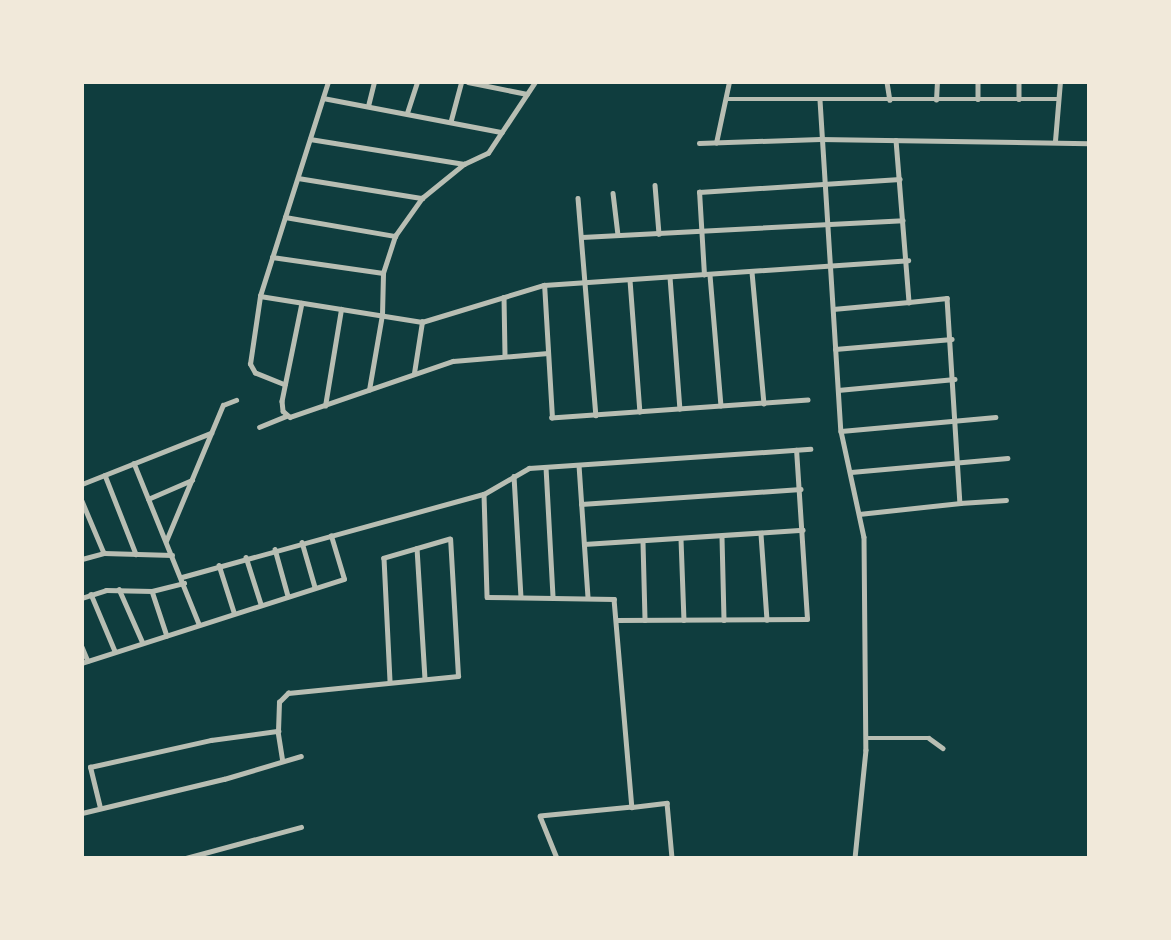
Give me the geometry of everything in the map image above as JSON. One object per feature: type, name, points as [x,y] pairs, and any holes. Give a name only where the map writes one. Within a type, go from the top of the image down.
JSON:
[{"type":"street","points":[[285,385],[255,373],[250,364],[260,296],[328,82]]},
{"type":"street","points":[[368,106],[374,82]]},
{"type":"street","points":[[407,112],[417,82]]},
{"type":"street","points":[[450,120],[461,82]]},
{"type":"street","points":[[468,82],[527,94]]},
{"type":"street","points":[[369,390],[382,315],[383,273],[395,236],[422,198],[464,164],[488,153],[535,82]]},
{"type":"street","points":[[716,143],[729,82]]},
{"type":"street","points":[[887,82],[890,100]]},
{"type":"street","points":[[936,100],[937,82]]},
{"type":"street","points":[[978,82],[978,99]]},
{"type":"street","points":[[1019,82],[1019,99]]},
{"type":"street","points":[[1055,141],[1060,82]]},
{"type":"street","points":[[323,98],[450,120],[502,132]]},
{"type":"street","points":[[726,99],[1058,99]]},
{"type":"street","points":[[820,100],[822,186],[841,431],[864,537],[866,738],[855,858]]},
{"type":"street","points":[[310,139],[464,164]]},
{"type":"street","points":[[699,143],[820,139],[1089,143]]},
{"type":"street","points":[[896,140],[908,260],[909,302]]},
{"type":"street","points":[[298,178],[422,198]]},
{"type":"street","points":[[721,406],[700,232],[699,192],[822,186],[900,179]]},
{"type":"street","points":[[655,186],[659,234]]},
{"type":"street","points":[[613,193],[618,235]]},
{"type":"street","points":[[578,198],[587,282],[596,415]]},
{"type":"street","points":[[285,217],[395,236]]},
{"type":"street","points":[[582,237],[825,226],[903,220]]},
{"type":"street","points":[[272,257],[383,273]]},
{"type":"street","points":[[260,296],[422,322],[544,285],[828,268],[908,260]]},
{"type":"street","points":[[752,272],[764,403]]},
{"type":"street","points":[[670,277],[680,409]]},
{"type":"street","points":[[630,280],[640,412]]},
{"type":"street","points":[[544,285],[552,418],[808,400]]},
{"type":"street","points":[[504,297],[505,356]]},
{"type":"street","points":[[832,309],[946,298],[952,339],[960,462],[960,502]]},
{"type":"street","points":[[286,416],[282,401],[302,303]]},
{"type":"street","points":[[325,406],[341,309]]},
{"type":"street","points":[[414,373],[422,322]]},
{"type":"street","points":[[835,349],[952,339]]},
{"type":"street","points":[[259,427],[453,361],[548,353]]},
{"type":"street","points":[[838,390],[954,380]]},
{"type":"street","points":[[166,541],[223,405],[237,400]]},
{"type":"street","points":[[841,431],[994,417]]},
{"type":"street","points":[[82,484],[211,433]]},
{"type":"street","points":[[82,598],[119,588],[152,591],[246,557],[484,494],[529,468],[810,449]]},
{"type":"street","points":[[616,620],[807,619],[796,450]]},
{"type":"street","points":[[850,472],[1007,458]]},
{"type":"street","points":[[134,463],[199,624]]},
{"type":"street","points":[[579,465],[588,597]]},
{"type":"street","points":[[546,467],[553,597]]},
{"type":"street","points":[[105,475],[136,554]]},
{"type":"street","points":[[514,476],[521,597]]},
{"type":"street","points":[[148,499],[192,480]]},
{"type":"street","points":[[581,504],[800,489]]},
{"type":"street","points":[[484,494],[487,597],[614,599],[632,807]]},
{"type":"street","points":[[859,514],[960,502],[1006,500]]},
{"type":"street","points":[[82,501],[104,553]]},
{"type":"street","points":[[584,544],[722,537],[803,530]]},
{"type":"street","points":[[761,534],[767,620]]},
{"type":"street","points":[[82,647],[85,662],[142,641],[167,636],[234,612],[344,579],[331,536]]},
{"type":"street","points":[[722,537],[724,620]]},
{"type":"street","points":[[283,761],[278,731],[279,702],[284,694],[458,676],[450,539],[384,558],[390,682]]},
{"type":"street","points":[[681,539],[684,620]]},
{"type":"street","points":[[302,542],[315,587]]},
{"type":"street","points":[[643,542],[645,620]]},
{"type":"street","points":[[417,548],[425,678]]},
{"type":"street","points":[[275,549],[288,596]]},
{"type":"street","points":[[82,559],[104,553],[172,555]]},
{"type":"street","points":[[246,557],[261,604]]},
{"type":"street","points":[[219,565],[234,612]]},
{"type":"street","points":[[119,588],[142,641]]},
{"type":"street","points":[[152,591],[167,636]]},
{"type":"street","points":[[91,594],[115,651]]},
{"type":"street","points":[[82,768],[211,740],[278,731]]},
{"type":"street","points":[[866,738],[929,738],[943,748]]},
{"type":"street","points":[[82,813],[224,779],[301,756]]},
{"type":"street","points":[[90,767],[100,808]]},
{"type":"street","points":[[557,858],[540,816],[667,803],[672,858]]},
{"type":"street","points":[[186,858],[301,827]]}]
